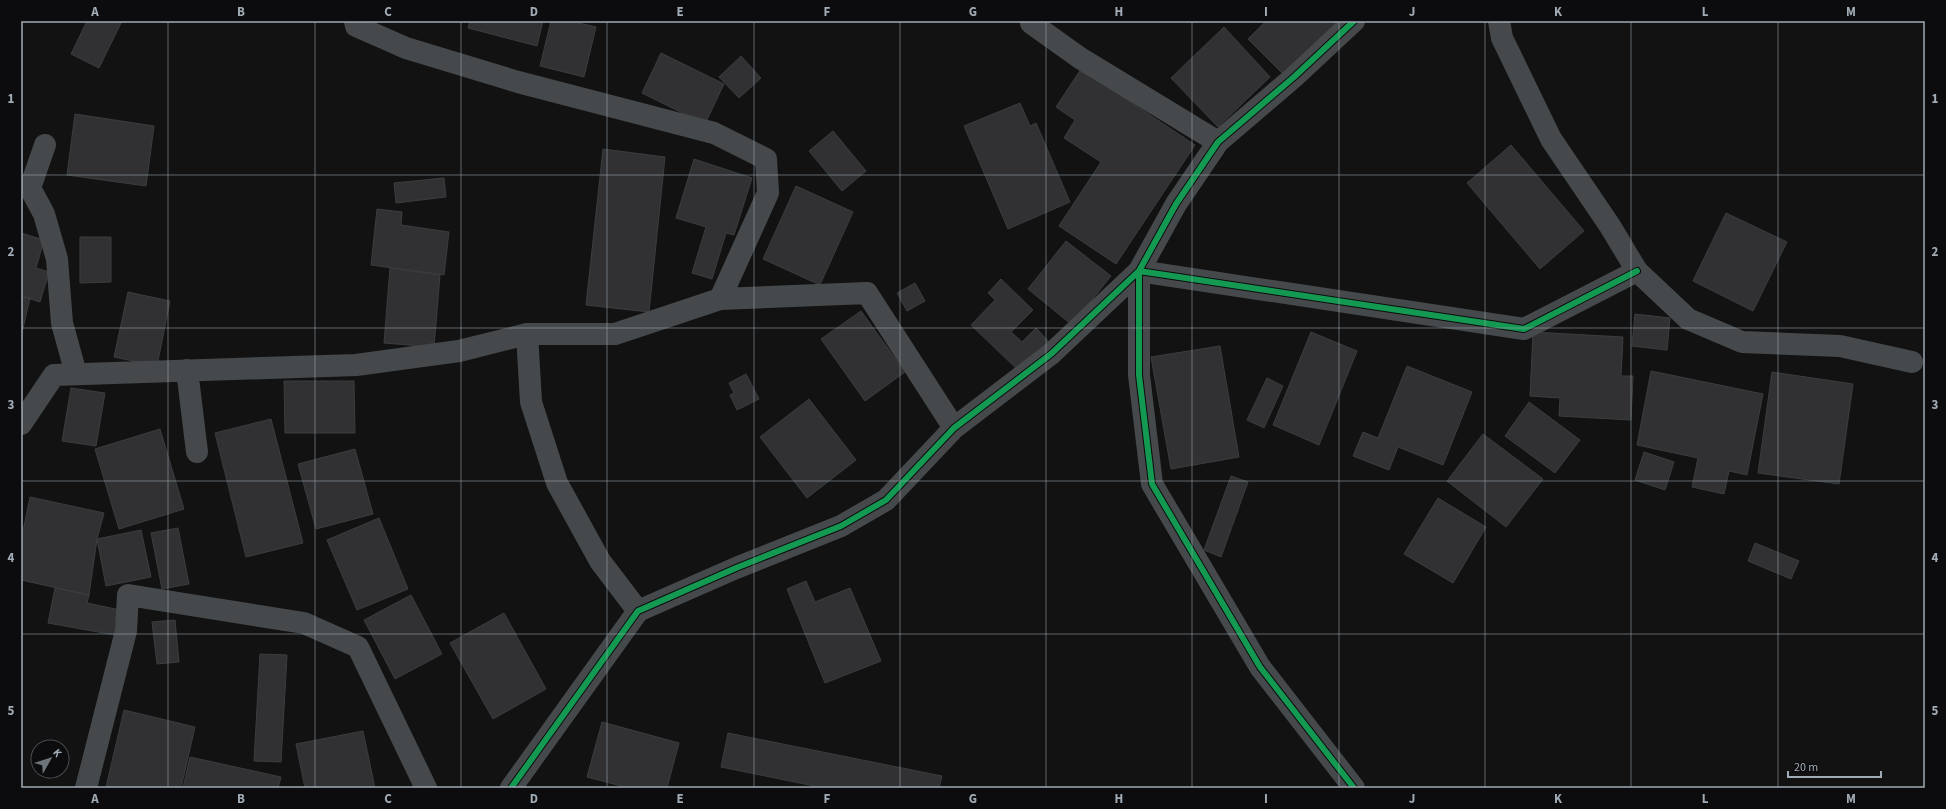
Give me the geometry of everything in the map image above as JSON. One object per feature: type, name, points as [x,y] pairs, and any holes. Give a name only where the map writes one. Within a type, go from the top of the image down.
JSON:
[{"type":"street","points":[[355,21],[356,26],[406,48],[518,82],[714,133],[766,159],[768,193],[720,299]]},
{"type":"street","points":[[1032,21],[1031,23],[1080,58],[1218,142]]},
{"type":"street","points":[[511,788],[638,611],[736,568],[841,526],[886,500],[954,428],[1051,354],[1139,271],[1176,204],[1218,142],[1294,77],[1354,21]]},
{"type":"street","points":[[1499,21],[1502,38],[1551,139],[1610,226],[1637,271],[1688,319],[1742,342],[1840,346],[1921,365]]},
{"type":"street","points":[[45,145],[30,188],[44,214],[57,259],[62,323],[76,374]]},
{"type":"street","points":[[1139,271],[1524,329],[1637,271]]},
{"type":"street","points":[[1139,271],[1139,375],[1152,484],[1260,668],[1354,788]]},
{"type":"street","points":[[21,424],[54,375],[356,365],[459,351],[527,334],[615,334],[720,299],[867,293],[954,428]]},
{"type":"street","points":[[527,334],[531,402],[557,483],[600,561],[638,611]]},
{"type":"street","points":[[188,370],[196,452]]},
{"type":"street","points":[[86,788],[126,631],[128,595],[304,623],[358,647],[426,788]]},
{"type":"building","points":[[87,21],[122,21],[99,68],[71,54]]},
{"type":"building","points":[[470,21],[543,21],[537,46],[468,28]]},
{"type":"building","points":[[551,21],[570,21],[596,27],[584,77],[540,66]]},
{"type":"building","points":[[1266,21],[1338,21],[1285,76],[1248,39]]},
{"type":"building","points":[[1224,27],[1270,77],[1218,127],[1171,78]]},
{"type":"building","points":[[661,53],[724,84],[705,124],[642,93]]},
{"type":"building","points":[[741,56],[761,78],[739,98],[719,77]]},
{"type":"building","points":[[1081,69],[1195,145],[1116,264],[1059,226],[1101,162],[1064,138],[1075,120],[1056,107]]},
{"type":"building","points":[[1020,103],[1030,126],[1036,123],[1070,202],[1008,229],[964,126]]},
{"type":"building","points":[[75,114],[154,126],[146,186],[67,175]]},
{"type":"building","points":[[833,131],[866,171],[842,191],[809,151]]},
{"type":"building","points":[[1511,145],[1584,231],[1540,269],[1467,183]]},
{"type":"building","points":[[603,149],[665,157],[649,312],[586,305]]},
{"type":"building","points":[[694,159],[752,178],[734,235],[726,233],[712,279],[692,273],[706,227],[676,218]]},
{"type":"building","points":[[444,178],[446,197],[396,203],[394,183]]},
{"type":"building","points":[[796,186],[853,212],[820,285],[763,259]]},
{"type":"building","points":[[377,209],[402,212],[401,225],[449,232],[444,275],[371,265]]},
{"type":"building","points":[[1726,213],[1787,242],[1753,311],[1693,281]]},
{"type":"building","points":[[21,233],[44,240],[36,268],[49,272],[40,302],[21,296]]},
{"type":"building","points":[[80,237],[111,237],[111,282],[80,283]]},
{"type":"building","points":[[1066,241],[1111,276],[1072,325],[1028,289]]},
{"type":"building","points":[[390,268],[440,275],[434,347],[384,343]]},
{"type":"building","points":[[1001,279],[1033,310],[1011,332],[1022,342],[1036,328],[1049,342],[1020,372],[971,325],[995,300],[988,293]]},
{"type":"building","points":[[915,283],[925,301],[907,311],[897,293]]},
{"type":"building","points":[[128,292],[170,301],[157,366],[114,357]]},
{"type":"building","points":[[21,296],[30,298],[21,337]]},
{"type":"building","points":[[861,311],[905,372],[865,401],[821,339]]},
{"type":"building","points":[[1635,314],[1670,318],[1667,350],[1632,346]]},
{"type":"building","points":[[1311,332],[1357,351],[1319,445],[1273,425]]},
{"type":"building","points":[[1533,332],[1623,337],[1621,376],[1633,376],[1631,420],[1559,416],[1560,398],[1530,396]]},
{"type":"building","points":[[1220,346],[1239,457],[1171,469],[1151,357]]},
{"type":"building","points":[[1407,366],[1472,392],[1443,465],[1398,447],[1389,470],[1353,456],[1363,432],[1378,438]]},
{"type":"building","points":[[1651,371],[1763,394],[1747,475],[1729,471],[1724,494],[1692,487],[1698,458],[1637,445]]},
{"type":"building","points":[[1772,372],[1853,384],[1839,484],[1758,473]]},
{"type":"building","points":[[746,374],[759,399],[737,410],[730,395],[734,393],[729,383]]},
{"type":"building","points":[[1267,378],[1283,386],[1264,428],[1247,420]]},
{"type":"building","points":[[284,381],[354,381],[355,433],[285,433]]},
{"type":"building","points":[[71,388],[105,393],[96,446],[62,441]]},
{"type":"building","points":[[809,399],[856,460],[807,498],[760,437]]},
{"type":"building","points":[[1529,402],[1580,440],[1555,473],[1505,436]]},
{"type":"building","points":[[271,419],[303,543],[246,557],[215,433]]},
{"type":"building","points":[[160,429],[184,509],[119,529],[95,449]]},
{"type":"building","points":[[1483,434],[1543,479],[1506,527],[1447,481]]},
{"type":"building","points":[[355,449],[373,514],[316,529],[298,464]]},
{"type":"building","points":[[1644,452],[1674,462],[1665,490],[1635,480]]},
{"type":"building","points":[[1231,476],[1248,482],[1221,557],[1204,550]]},
{"type":"building","points":[[30,497],[104,513],[97,539],[89,595],[21,580],[21,541]]},
{"type":"building","points":[[1438,498],[1486,527],[1453,583],[1404,554]]},
{"type":"building","points":[[379,518],[408,589],[357,610],[327,540]]},
{"type":"building","points":[[178,528],[189,584],[162,589],[151,533]]},
{"type":"building","points":[[141,530],[151,577],[106,586],[97,539]]},
{"type":"building","points":[[1755,543],[1799,561],[1791,579],[1748,561]]},
{"type":"building","points":[[806,581],[815,602],[850,588],[881,661],[825,683],[787,589]]},
{"type":"building","points":[[55,588],[89,595],[87,603],[120,610],[115,635],[48,623]]},
{"type":"building","points":[[411,595],[442,654],[395,679],[364,620]]},
{"type":"building","points":[[504,613],[546,689],[493,719],[450,643]]},
{"type":"building","points":[[175,620],[179,662],[157,664],[152,622]]},
{"type":"building","points":[[260,654],[287,655],[281,762],[254,761]]},
{"type":"building","points":[[124,710],[195,727],[181,788],[106,787]]},
{"type":"building","points":[[602,722],[679,743],[667,788],[629,788],[587,777]]},
{"type":"building","points":[[363,731],[375,788],[305,788],[296,744]]},
{"type":"building","points":[[728,733],[942,776],[939,788],[824,788],[721,767]]},
{"type":"building","points":[[190,757],[281,777],[278,788],[183,788]]},
{"type":"cycle path","points":[[511,788],[638,611],[736,568],[841,526],[886,500],[954,428],[1051,354],[1139,271],[1176,204],[1218,142],[1294,77],[1354,21]]},
{"type":"cycle path","points":[[1354,788],[1260,667],[1152,484],[1139,375],[1139,271],[1524,329],[1637,271]]}]
